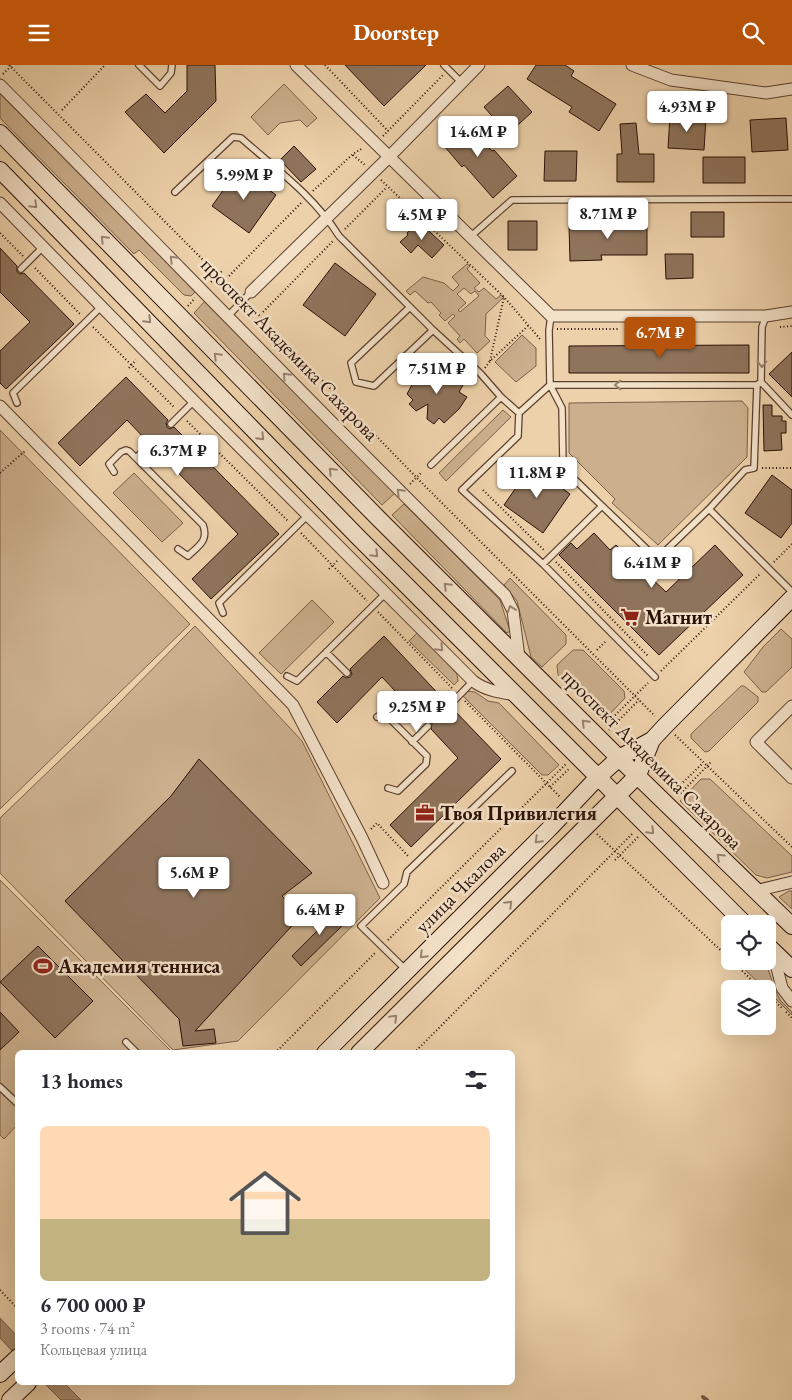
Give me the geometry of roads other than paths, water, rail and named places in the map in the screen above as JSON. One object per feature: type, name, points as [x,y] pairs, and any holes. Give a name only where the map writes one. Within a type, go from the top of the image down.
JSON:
[{"type":"main road","name":"проспект Академика Сахарова","points":[[0,133],[378,518],[619,758],[792,926]]},
{"type":"main road","points":[[0,170],[359,538],[736,915]]},
{"type":"main road","name":"улица Чкалова","points":[[362,1050],[638,775],[652,740],[665,725],[792,598]]},
{"type":"main road","name":"улица Чкалова","points":[[329,1050],[598,777],[619,758],[652,740]]},
{"type":"main road","points":[[776,954],[792,969]]},
{"type":"main road","points":[[10,1400],[25,1385]]},
{"type":"street","points":[[296,65],[551,316],[766,316],[792,312]]},
{"type":"street","points":[[247,296],[373,173],[479,65]]},
{"type":"street","points":[[632,65],[671,80],[766,93],[792,89]]},
{"type":"street","name":"проспект Академика Сахарова","points":[[0,85],[402,494],[505,595],[513,611],[519,657]]},
{"type":"street","points":[[0,203],[473,681],[491,691],[518,695]]},
{"type":"street","points":[[0,406],[293,705],[362,838],[383,883]]},
{"type":"street","points":[[792,706],[756,742],[792,778]]},
{"type":"street","points":[[755,891],[792,882]]},
{"type":"street","points":[[776,968],[782,988],[792,1001]]},
{"type":"lane","points":[[139,65],[160,86],[171,73],[172,65]]},
{"type":"lane","points":[[446,67],[462,83]]},
{"type":"lane","points":[[175,192],[232,137],[241,138],[308,196],[327,217],[338,236],[519,413]]},
{"type":"lane","points":[[470,237],[512,200],[792,199]]},
{"type":"lane","points":[[21,269],[43,247]]},
{"type":"lane","points":[[228,316],[247,296]]},
{"type":"lane","points":[[17,403],[13,393],[102,306]]},
{"type":"lane","points":[[410,307],[352,363],[356,382],[374,386],[433,330]]},
{"type":"lane","points":[[551,316],[549,330],[550,385],[562,408],[563,463],[569,474],[657,559],[709,509],[745,470],[754,468],[762,327],[766,316]]},
{"type":"lane","points":[[37,359],[41,366]]},
{"type":"lane","points":[[655,677],[543,564],[462,490],[518,436],[519,413],[550,385],[759,383],[792,415]]},
{"type":"lane","points":[[431,465],[501,397]]},
{"type":"lane","points":[[171,424],[194,401]]},
{"type":"lane","points":[[136,458],[150,444]]},
{"type":"lane","points":[[114,472],[109,464],[121,452],[129,451],[203,525],[206,533],[204,540],[188,556],[178,549]]},
{"type":"lane","points":[[543,564],[602,506]]},
{"type":"lane","points":[[709,509],[792,592]]},
{"type":"lane","points":[[223,613],[219,603],[308,515]]},
{"type":"lane","points":[[287,677],[297,681],[386,593]]},
{"type":"lane","points":[[326,652],[347,673]]},
{"type":"lane","points":[[450,705],[473,681]]},
{"type":"lane","points":[[376,717],[384,713],[427,756],[426,764],[398,791],[388,788]]},
{"type":"lane","points":[[412,742],[428,726]]},
{"type":"lane","points":[[407,971],[362,926],[404,884],[407,872],[512,771]]},
{"type":"lane","points":[[126,1042],[134,1050]]},
{"type":"lane","points":[[0,1087],[15,1101]]},
{"type":"waterway","points":[[703,1397],[707,1400]]},
{"type":"place","name":"Магнит","points":[[630,617]]},
{"type":"place","name":"Твоя Привилегия","points":[[425,813]]},
{"type":"place","name":"Академия тенниса","points":[[43,966]]}]
